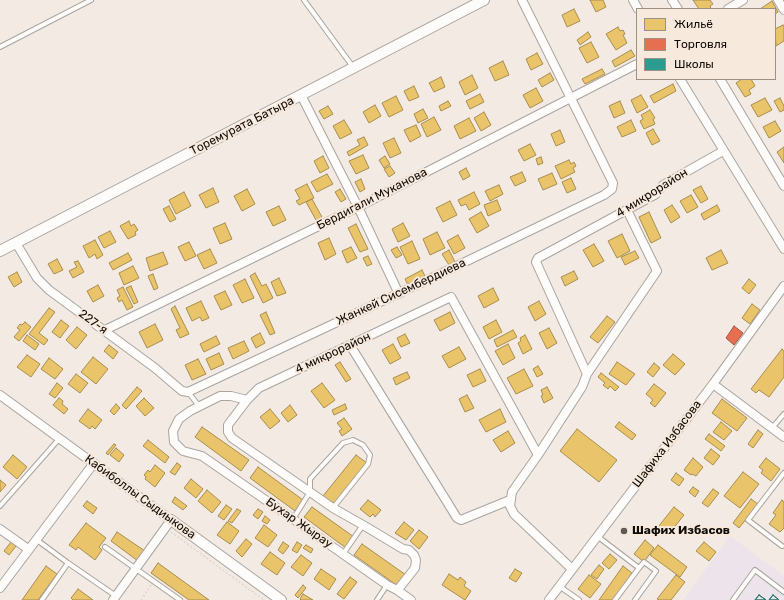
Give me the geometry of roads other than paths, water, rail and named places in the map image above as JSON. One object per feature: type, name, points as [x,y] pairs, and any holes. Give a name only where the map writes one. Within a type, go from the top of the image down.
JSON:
[{"type":"street","name":"Торемурата Батыра","points":[[0,251],[484,0]]},
{"type":"street","points":[[522,0],[570,98]]},
{"type":"street","points":[[730,8],[743,0]]},
{"type":"street","points":[[778,0],[784,10]]},
{"type":"street","name":"Бердигали Муканова","points":[[105,330],[358,207],[636,65]]},
{"type":"street","points":[[681,80],[784,249]]},
{"type":"street","points":[[721,80],[784,186]]},
{"type":"street","points":[[301,95],[358,207],[399,294]]},
{"type":"street","name":"Жанкей Сисембердиева","points":[[185,391],[399,294],[604,195],[612,189],[613,183],[570,98]]},
{"type":"street","name":"4 микрорайон","points":[[587,374],[536,262],[538,258],[656,194],[663,185],[723,151]]},
{"type":"street","points":[[572,569],[514,514],[510,506],[510,500],[512,492],[582,387],[587,374],[657,271],[627,210]]},
{"type":"street","name":"227-я","points":[[16,243],[37,278],[49,290],[105,330],[185,391]]},
{"type":"street","name":"Шафиха Избасова","points":[[549,600],[713,384],[784,286]]},
{"type":"street","name":"4 микрорайон","points":[[310,492],[232,438],[228,432],[228,426],[247,400],[259,388],[451,297],[538,455]]},
{"type":"street","points":[[350,345],[457,518],[461,520],[510,500]]},
{"type":"street","points":[[713,384],[784,437]]},
{"type":"street","name":"Кабиболлы Сыдиыкова","points":[[0,395],[94,463],[168,524],[281,600]]},
{"type":"street","points":[[199,407],[220,396],[231,396],[247,400]]},
{"type":"street","name":"Бухар Жырау","points":[[199,407],[179,419],[173,431],[174,442],[183,451],[202,456],[386,585],[397,590],[411,600]]},
{"type":"street","points":[[0,588],[94,463]]},
{"type":"street","points":[[310,492],[333,508],[403,549],[409,550],[414,555],[416,560],[415,568],[397,590]]},
{"type":"street","points":[[115,598],[168,524]]},
{"type":"street","points":[[0,528],[28,549]]},
{"type":"lane","points":[[0,47],[91,0]]},
{"type":"lane","points":[[304,0],[353,67]]},
{"type":"lane","points":[[185,391],[199,407]]},
{"type":"lane","points":[[772,428],[784,414]]},
{"type":"lane","points":[[0,506],[59,439]]},
{"type":"lane","points":[[293,519],[310,492],[310,479],[343,443],[353,440],[363,445],[370,455],[368,464],[333,508]]},
{"type":"lane","points":[[782,546],[748,520],[784,473]]},
{"type":"lane","points":[[343,554],[363,525]]},
{"type":"lane","points":[[597,536],[639,568]]},
{"type":"lane","points":[[36,539],[115,598]]},
{"type":"lane","points":[[105,547],[180,600]]},
{"type":"lane","points":[[615,600],[644,562],[656,571],[635,600]]},
{"type":"lane","points":[[42,600],[68,563]]},
{"type":"lane","points":[[732,600],[755,570],[784,592]]},
{"type":"lane","points":[[376,600],[386,585]]},
{"type":"lane","points":[[559,586],[579,600]]},
{"type":"place","name":"Шафих Избасов","points":[[624,531]]}]
